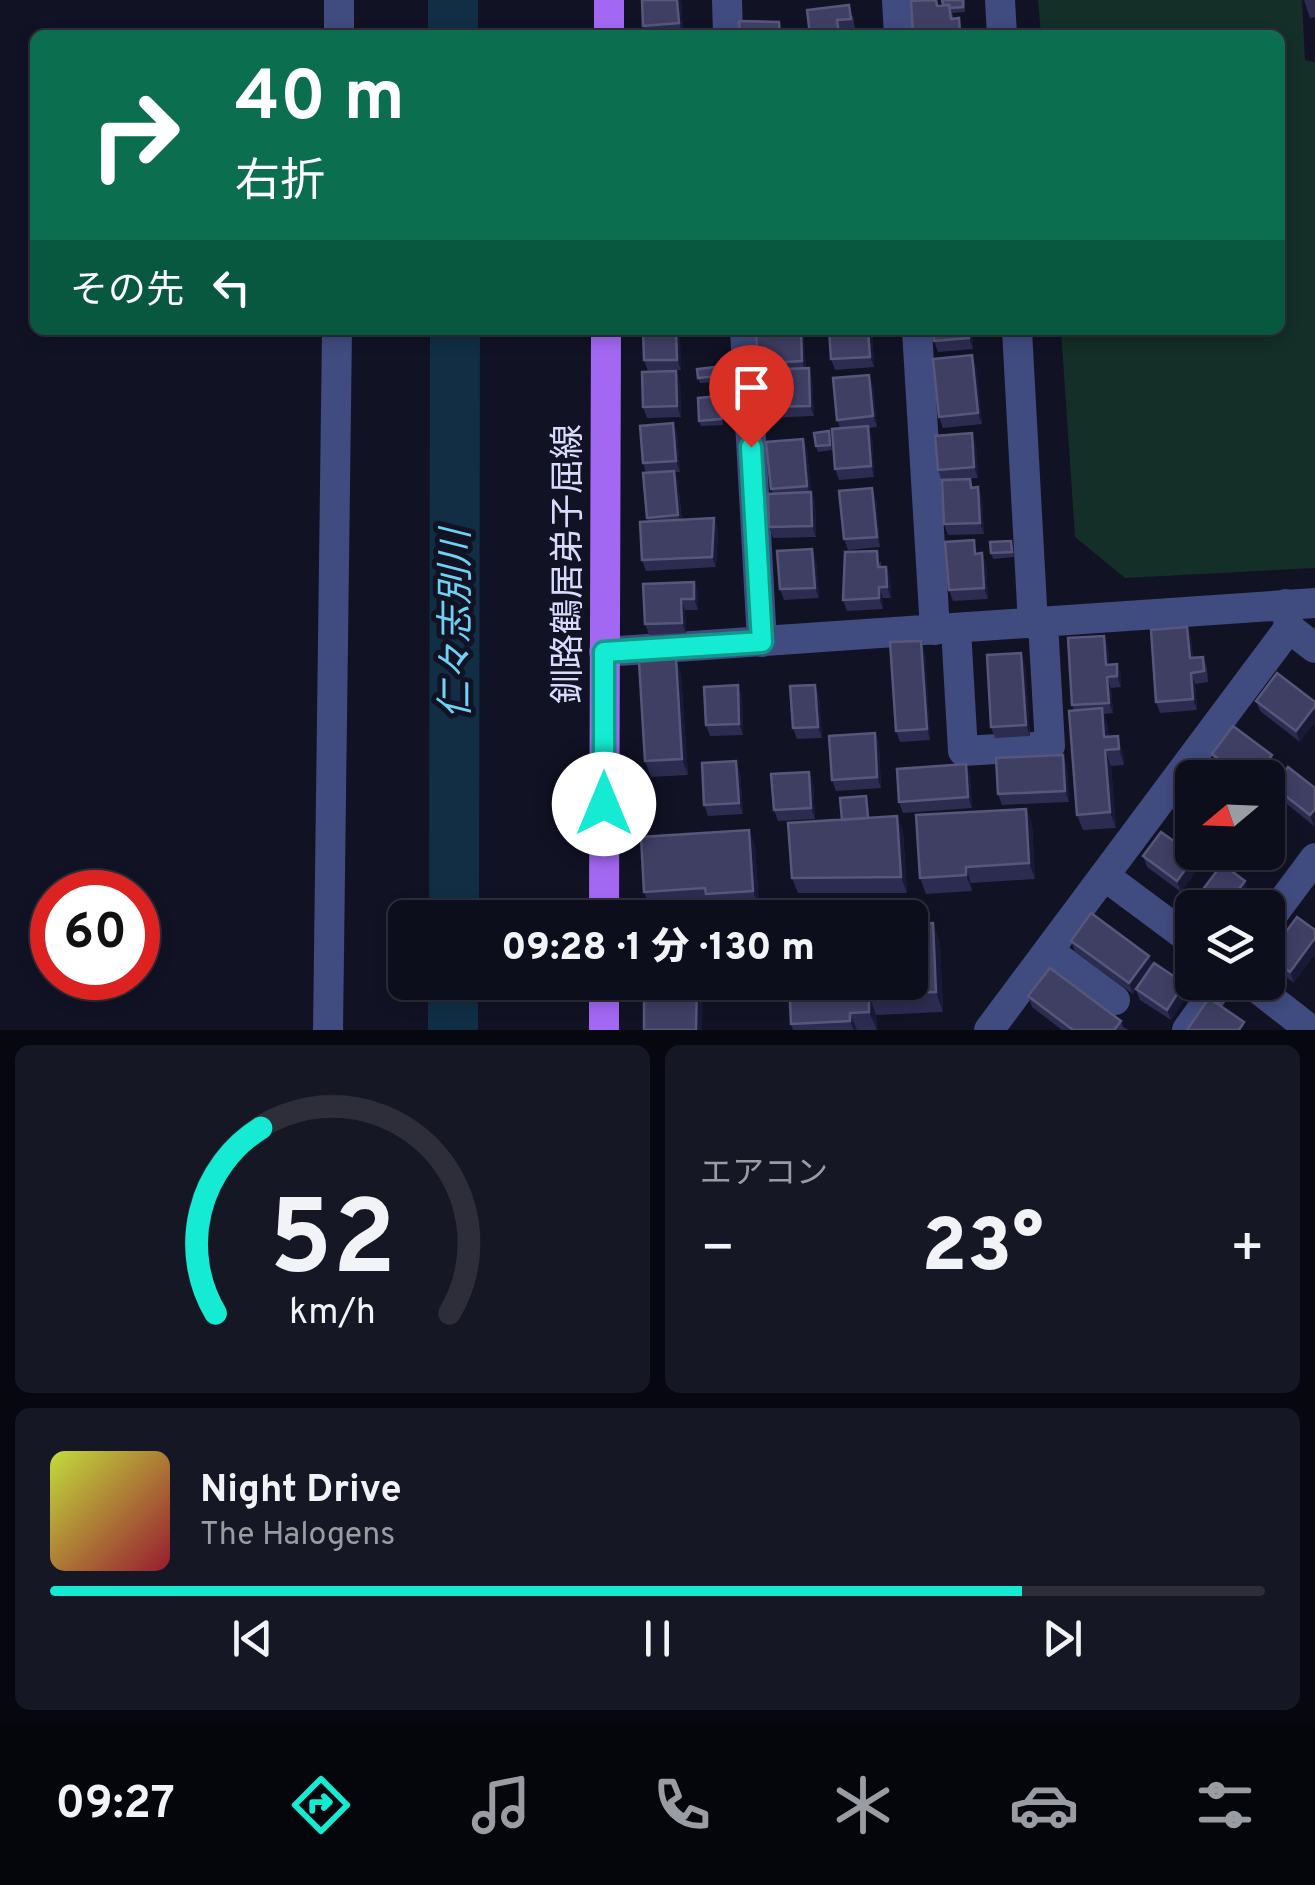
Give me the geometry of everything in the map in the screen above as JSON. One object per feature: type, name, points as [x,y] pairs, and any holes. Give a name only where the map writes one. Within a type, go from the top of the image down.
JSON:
[{"type":"main road","points":[[609,0],[609,30]]},
{"type":"main road","name":"釧路鶴居弟子屈線","points":[[604,900],[606,335]]},
{"type":"main road","points":[[604,1000],[604,1030]]},
{"type":"street","points":[[339,0],[339,30]]},
{"type":"street","points":[[726,0],[728,30]]},
{"type":"street","points":[[896,0],[899,30]]},
{"type":"street","points":[[1000,0],[1002,30]]},
{"type":"street","points":[[328,1030],[337,335]]},
{"type":"street","points":[[745,335],[762,642]]},
{"type":"street","points":[[917,335],[946,630],[964,751],[1050,746],[1017,335]]},
{"type":"street","points":[[604,652],[1296,612]]},
{"type":"street","points":[[1296,612],[1315,648]]},
{"type":"street","points":[[988,1030],[1106,877],[1296,612]]},
{"type":"street","points":[[1285,898],[1315,858]]},
{"type":"street","points":[[1106,877],[1175,928]]},
{"type":"street","points":[[1050,951],[1115,1000]]},
{"type":"street","points":[[1186,1030],[1208,1000]]},
{"type":"street","points":[[1272,1000],[1311,1030]]},
{"type":"green space","points":[[1038,0],[1302,0],[1305,60],[1315,62],[1315,568],[1125,578],[1075,537],[1061,335],[1285,335],[1285,30],[1041,30]]},
{"type":"building","points":[[642,0],[677,0],[679,23],[643,26]]},
{"type":"building","points":[[936,0],[937,6],[949,5],[951,19],[959,18],[960,30],[913,30],[911,1]]},
{"type":"building","points":[[942,0],[963,0],[963,7],[950,8]]},
{"type":"building","points":[[849,5],[851,19],[837,20],[838,30],[809,30],[807,10]]},
{"type":"building","points":[[739,21],[779,22],[780,30],[740,30]]},
{"type":"building","points":[[643,335],[676,335],[677,360],[644,360]]},
{"type":"building","points":[[756,335],[801,335],[802,361],[768,363],[768,351],[761,351]]},
{"type":"building","points":[[829,335],[868,335],[870,357],[831,359]]},
{"type":"building","points":[[933,335],[969,335],[969,338],[934,341]]},
{"type":"building","points":[[972,355],[978,413],[939,417],[933,359]]},
{"type":"building","points":[[725,366],[726,375],[698,378],[697,369]]},
{"type":"building","points":[[809,368],[810,406],[762,407],[760,370]]},
{"type":"building","points":[[676,371],[677,406],[643,407],[642,372]]},
{"type":"building","points":[[869,375],[873,416],[837,420],[833,378]]},
{"type":"building","points":[[720,396],[721,419],[699,421],[698,398]]},
{"type":"building","points":[[673,423],[676,461],[643,463],[640,426]]},
{"type":"building","points":[[868,426],[871,466],[835,469],[832,429]]},
{"type":"building","points":[[829,431],[830,445],[816,446],[814,433]]},
{"type":"building","points":[[972,433],[974,467],[938,470],[935,436]]},
{"type":"building","points":[[803,439],[807,486],[771,489],[766,442]]},
{"type":"building","points":[[674,471],[678,515],[647,518],[643,473]]},
{"type":"building","points":[[970,479],[971,488],[978,487],[980,523],[944,524],[942,480]]},
{"type":"building","points":[[872,488],[877,537],[844,539],[839,491]]},
{"type":"building","points":[[811,492],[812,526],[769,527],[768,494]]},
{"type":"building","points":[[714,518],[712,557],[642,560],[640,522]]},
{"type":"building","points":[[974,540],[975,554],[982,553],[984,588],[949,590],[945,542]]},
{"type":"building","points":[[1011,541],[1012,552],[991,553],[990,542]]},
{"type":"building","points":[[812,549],[815,588],[780,589],[777,551]]},
{"type":"building","points":[[877,551],[878,567],[886,567],[887,587],[879,587],[879,598],[843,600],[845,552]]},
{"type":"building","points":[[694,582],[694,599],[681,599],[682,623],[645,624],[643,584]]},
{"type":"building","points":[[1187,627],[1190,658],[1203,657],[1204,671],[1191,673],[1193,699],[1156,702],[1151,630]]},
{"type":"building","points":[[1104,636],[1106,665],[1117,664],[1117,676],[1107,677],[1109,703],[1072,705],[1068,638]]},
{"type":"building","points":[[921,641],[927,729],[896,731],[890,642]]},
{"type":"building","points":[[1021,653],[1026,725],[991,727],[987,655]]},
{"type":"building","points":[[676,659],[682,759],[645,761],[639,662]]},
{"type":"building","points":[[1277,673],[1315,702],[1296,731],[1256,701]]},
{"type":"building","points":[[738,685],[739,724],[706,725],[704,687]]},
{"type":"building","points":[[815,685],[818,727],[793,728],[790,686]]},
{"type":"building","points":[[1102,708],[1104,737],[1118,736],[1119,749],[1105,750],[1110,812],[1077,815],[1069,711]]},
{"type":"building","points":[[1233,726],[1272,755],[1268,760],[1220,760],[1212,754]]},
{"type":"building","points":[[875,733],[877,777],[832,780],[829,736]]},
{"type":"building","points":[[1063,755],[1065,791],[998,794],[996,758]]},
{"type":"building","points":[[736,761],[739,803],[704,805],[702,763]]},
{"type":"building","points":[[966,764],[968,797],[899,802],[897,769]]},
{"type":"building","points":[[1288,767],[1315,788],[1315,809],[1310,815],[1285,795]]},
{"type":"building","points":[[809,772],[811,808],[774,810],[771,774]]},
{"type":"building","points":[[866,796],[868,818],[842,820],[840,798]]},
{"type":"building","points":[[1026,809],[1029,863],[966,867],[966,875],[920,878],[916,815]]},
{"type":"building","points":[[897,816],[901,877],[792,878],[788,823]]},
{"type":"building","points":[[749,830],[753,891],[706,894],[705,888],[644,892],[641,837]]},
{"type":"building","points":[[1161,832],[1175,842],[1175,870],[1185,870],[1177,881],[1143,856]]},
{"type":"building","points":[[1218,870],[1230,870],[1245,881],[1238,890],[1202,890]]},
{"type":"building","points":[[1091,913],[1149,956],[1129,983],[1071,941]]},
{"type":"building","points":[[1297,917],[1315,930],[1315,938],[1290,972],[1285,968],[1285,933]]},
{"type":"building","points":[[928,923],[933,923],[936,992],[928,992]]},
{"type":"building","points":[[1154,963],[1175,977],[1175,997],[1167,1010],[1136,989]]},
{"type":"building","points":[[1050,968],[1121,1021],[1114,1030],[1073,1030],[1028,996]]},
{"type":"building","points":[[644,1000],[697,1000],[696,1030],[644,1030]]},
{"type":"building","points":[[790,1000],[869,1000],[869,1012],[850,1013],[850,1021],[791,1024]]},
{"type":"building","points":[[1208,1000],[1244,1022],[1239,1030],[1187,1030]]},
{"type":"waterway","name":"仁々志別川","points":[[453,0],[453,30]]},
{"type":"waterway","name":"仁々志別川","points":[[454,900],[455,335]]},
{"type":"waterway","name":"仁々志別川","points":[[453,1000],[453,1030]]},
{"type":"route","points":[[604,804],[604,652],[762,642],[751,447]]}]
